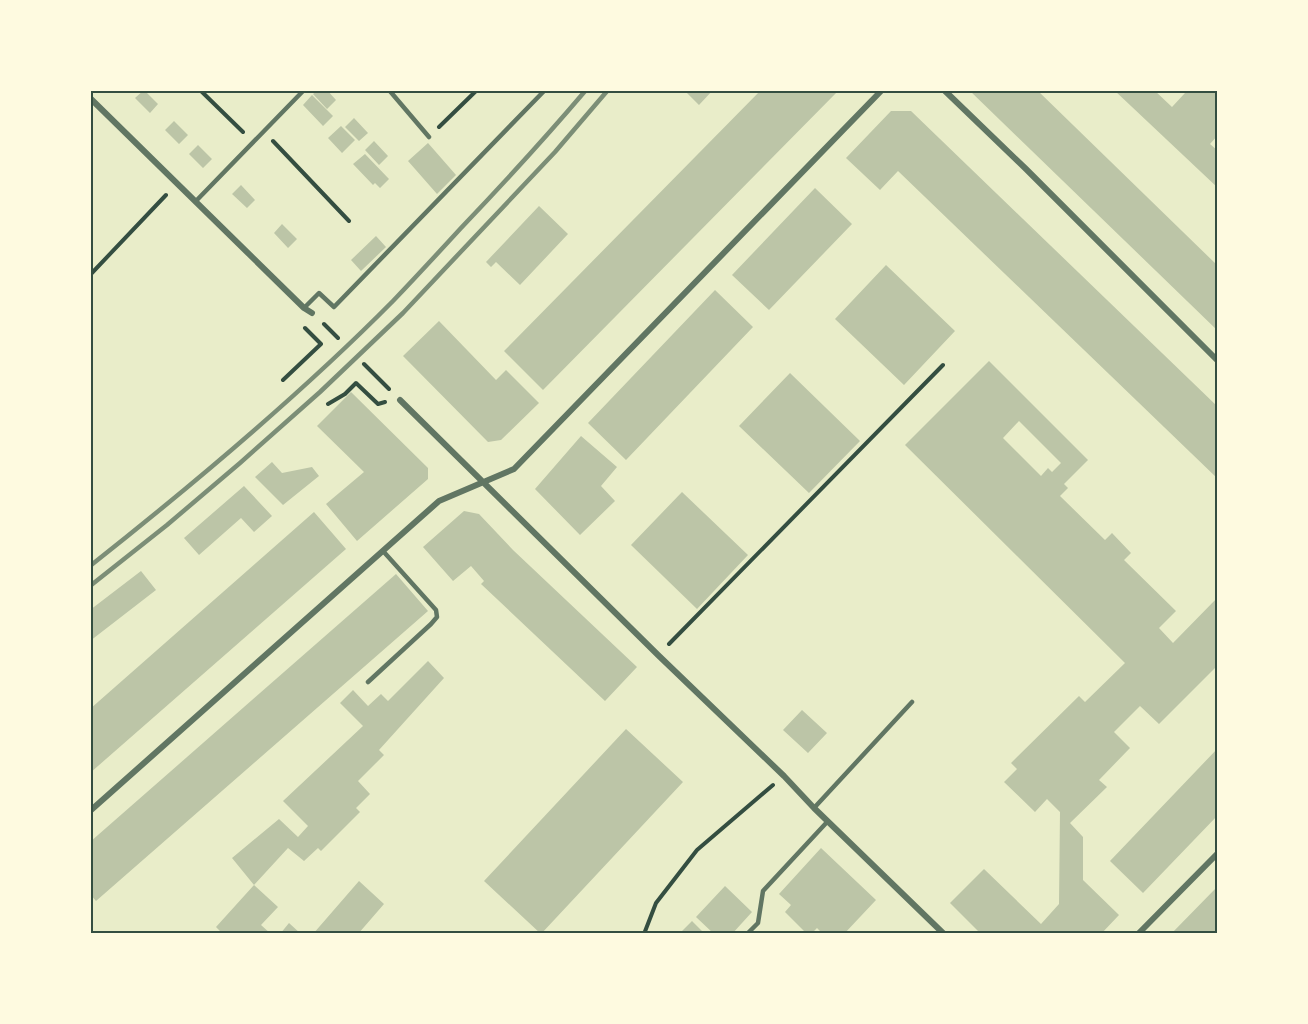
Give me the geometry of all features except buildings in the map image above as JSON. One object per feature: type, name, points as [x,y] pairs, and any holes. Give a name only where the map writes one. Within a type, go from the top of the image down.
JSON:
[{"type":"street","points":[[90,811],[439,501],[513,470],[882,90]]},
{"type":"street","points":[[944,90],[1218,361]]},
{"type":"street","points":[[90,98],[304,308],[312,313]]},
{"type":"street","points":[[400,400],[945,934]]},
{"type":"street","points":[[1138,934],[1218,853]]},
{"type":"lane","points":[[196,201],[304,90]]},
{"type":"lane","points":[[389,90],[429,137]]},
{"type":"lane","points":[[304,308],[320,293],[334,307],[545,90]]},
{"type":"lane","points":[[368,682],[437,617],[436,610],[383,550]]},
{"type":"lane","points":[[814,808],[912,702]]},
{"type":"lane","points":[[747,934],[758,923],[763,891],[828,821]]},
{"type":"path","points":[[201,90],[253,142]]},
{"type":"path","points":[[429,137],[477,90]]},
{"type":"path","points":[[264,131],[349,221]]},
{"type":"path","points":[[90,275],[167,194]]},
{"type":"path","points":[[283,380],[321,344],[295,317],[304,308]]},
{"type":"path","points":[[364,364],[386,387]]},
{"type":"path","points":[[658,655],[944,365]]},
{"type":"path","points":[[328,404],[345,394],[356,383],[378,404],[400,400]]},
{"type":"path","points":[[644,934],[656,903],[697,850],[784,776]]},
{"type":"railway","points":[[90,566],[246,438],[321,371],[393,301],[586,90]]},
{"type":"railway","points":[[90,586],[240,463],[320,392],[403,313],[555,152],[608,90]]}]
